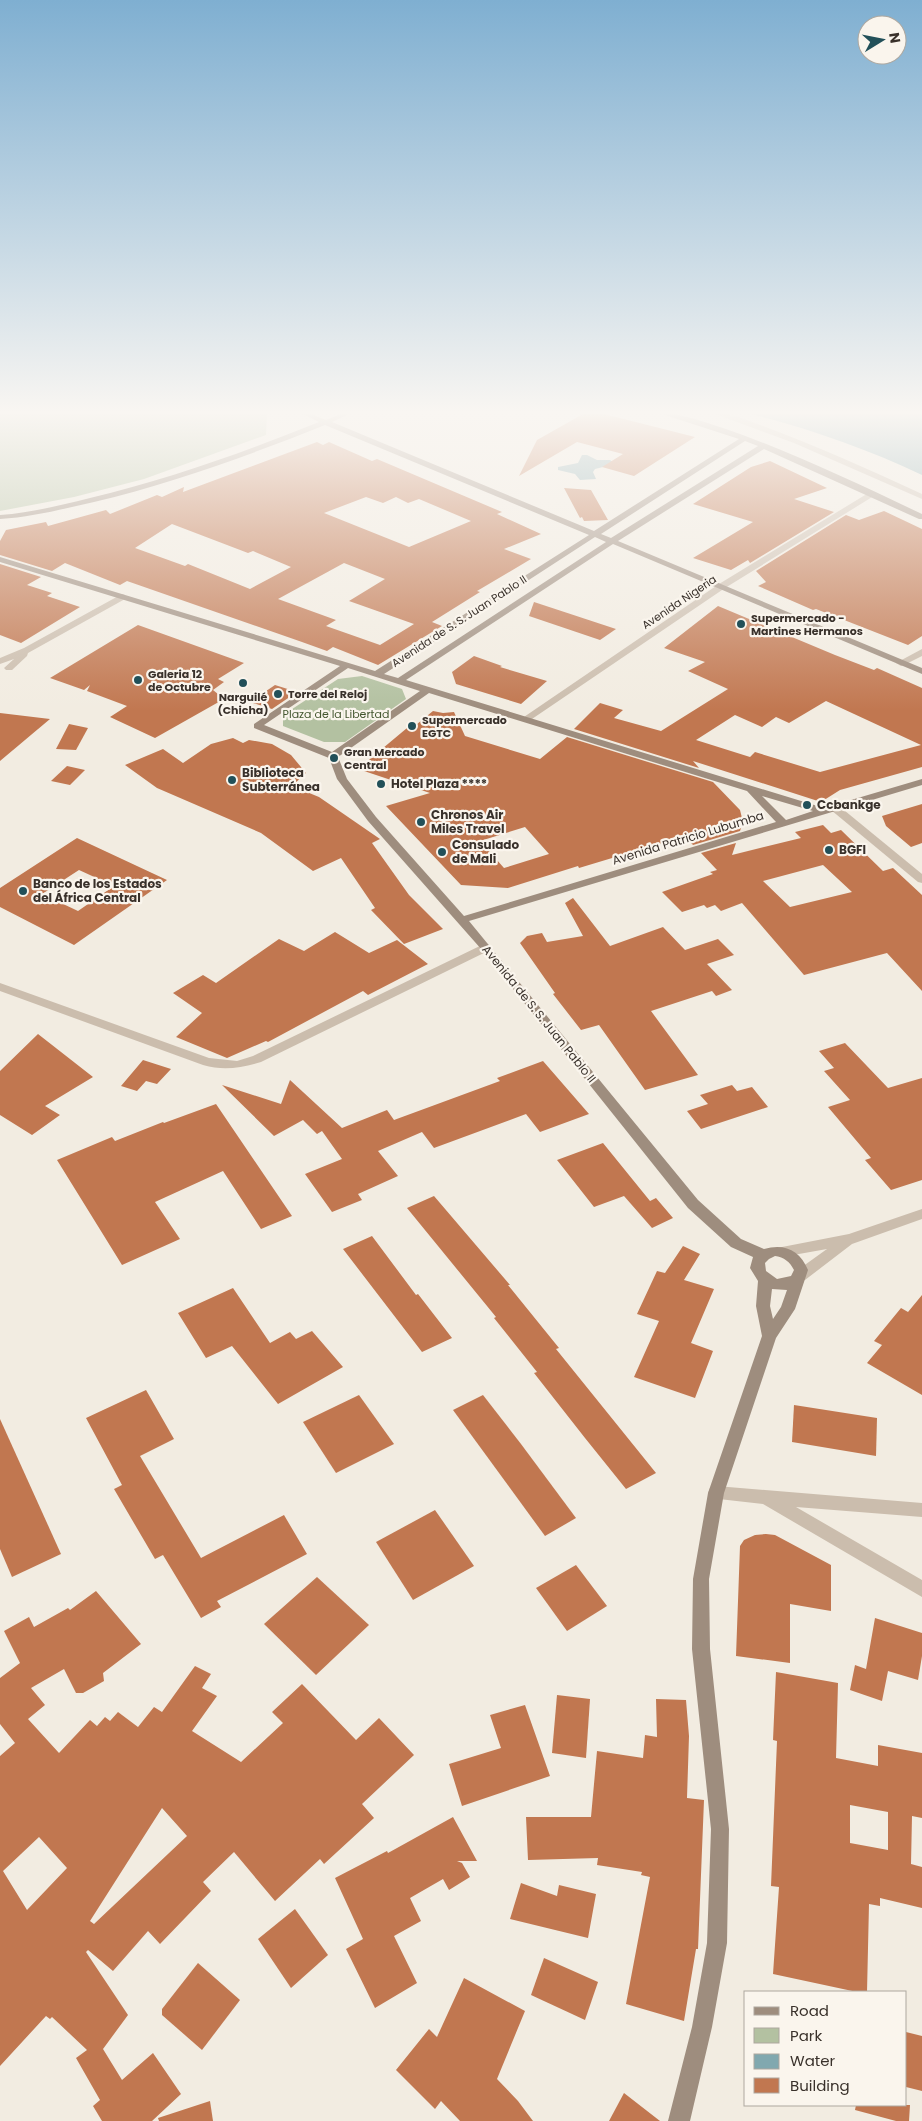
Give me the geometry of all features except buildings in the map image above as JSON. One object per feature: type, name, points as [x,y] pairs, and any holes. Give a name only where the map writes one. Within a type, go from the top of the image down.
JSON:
[{"type":"street","points":[[0,517],[28,513]]},
{"type":"street","points":[[544,513],[922,671]]},
{"type":"street","name":"Avenida de S. S. Juan Pablo II","points":[[375,674],[628,513]]},
{"type":"street","name":"Avenida de S. S. Juan Pablo II","points":[[399,681],[656,513]]},
{"type":"street","name":"Avenida Nigeria","points":[[526,719],[722,586],[842,513]]},
{"type":"street","points":[[0,521],[13,516]]},
{"type":"street","name":"Avenida de S. S. Juan Pablo II","points":[[0,559],[823,811]]},
{"type":"street","points":[[0,662],[27,650],[122,597]]},
{"type":"street","points":[[3,676],[27,650]]},
{"type":"street","points":[[901,663],[922,652]]},
{"type":"street","points":[[0,662],[9,668]]},
{"type":"street","points":[[347,666],[257,726],[332,756],[427,690]]},
{"type":"street","name":"Avenida de S. S. Juan Pablo II","points":[[332,756],[342,780],[372,818],[486,947],[693,1204],[736,1243],[763,1255]]},
{"type":"street","name":"Avenida Patricio Lubumba","points":[[462,920],[922,782]]},
{"type":"street","points":[[750,789],[783,823]]},
{"type":"street","points":[[835,808],[922,880]]},
{"type":"street","points":[[0,987],[190,1056],[223,1065],[237,1065],[257,1058],[486,947]]},
{"type":"street","points":[[850,1239],[799,1278],[786,1285],[778,1285],[765,1280],[760,1275],[756,1264],[763,1255],[775,1251],[782,1252],[850,1239],[922,1214]]},
{"type":"street","points":[[679,2121],[702,2026],[717,1943],[720,1829],[701,1648],[701,1579],[716,1493],[769,1336],[788,1309],[802,1270],[795,1259],[782,1252]]},
{"type":"street","points":[[765,1280],[763,1306],[769,1336]]},
{"type":"street","points":[[716,1493],[922,1510]]},
{"type":"street","points":[[767,1497],[922,1589]]},
{"type":"green space","name":"Plaza de la Libertad","points":[[362,676],[402,689],[406,699],[345,742],[324,742],[283,726],[283,715],[338,679]]},
{"type":"place","name":"Supermercado - Martines Hermanos","points":[[741,624]]},
{"type":"place","name":"Galeria 12 de Octubre","points":[[138,680]]},
{"type":"place","name":"Narguilé (Chicha)","points":[[243,683]]},
{"type":"place","name":"Torre del Reloj","points":[[278,694]]},
{"type":"place","name":"Supermercado EGTC","points":[[412,726]]},
{"type":"place","name":"Gran Mercado Central","points":[[334,758]]},
{"type":"place","name":"Biblioteca Subterránea","points":[[232,780]]},
{"type":"place","name":"Hotel Plaza ****","points":[[381,784]]},
{"type":"place","name":"Ccbankge","points":[[807,805]]},
{"type":"place","name":"Chronos Air Miles Travel","points":[[421,822]]},
{"type":"place","name":"BGFI","points":[[829,850]]},
{"type":"place","name":"Consulado de Mali","points":[[442,852]]},
{"type":"place","name":"Banco de los Estados del África Central","points":[[23,891]]}]
